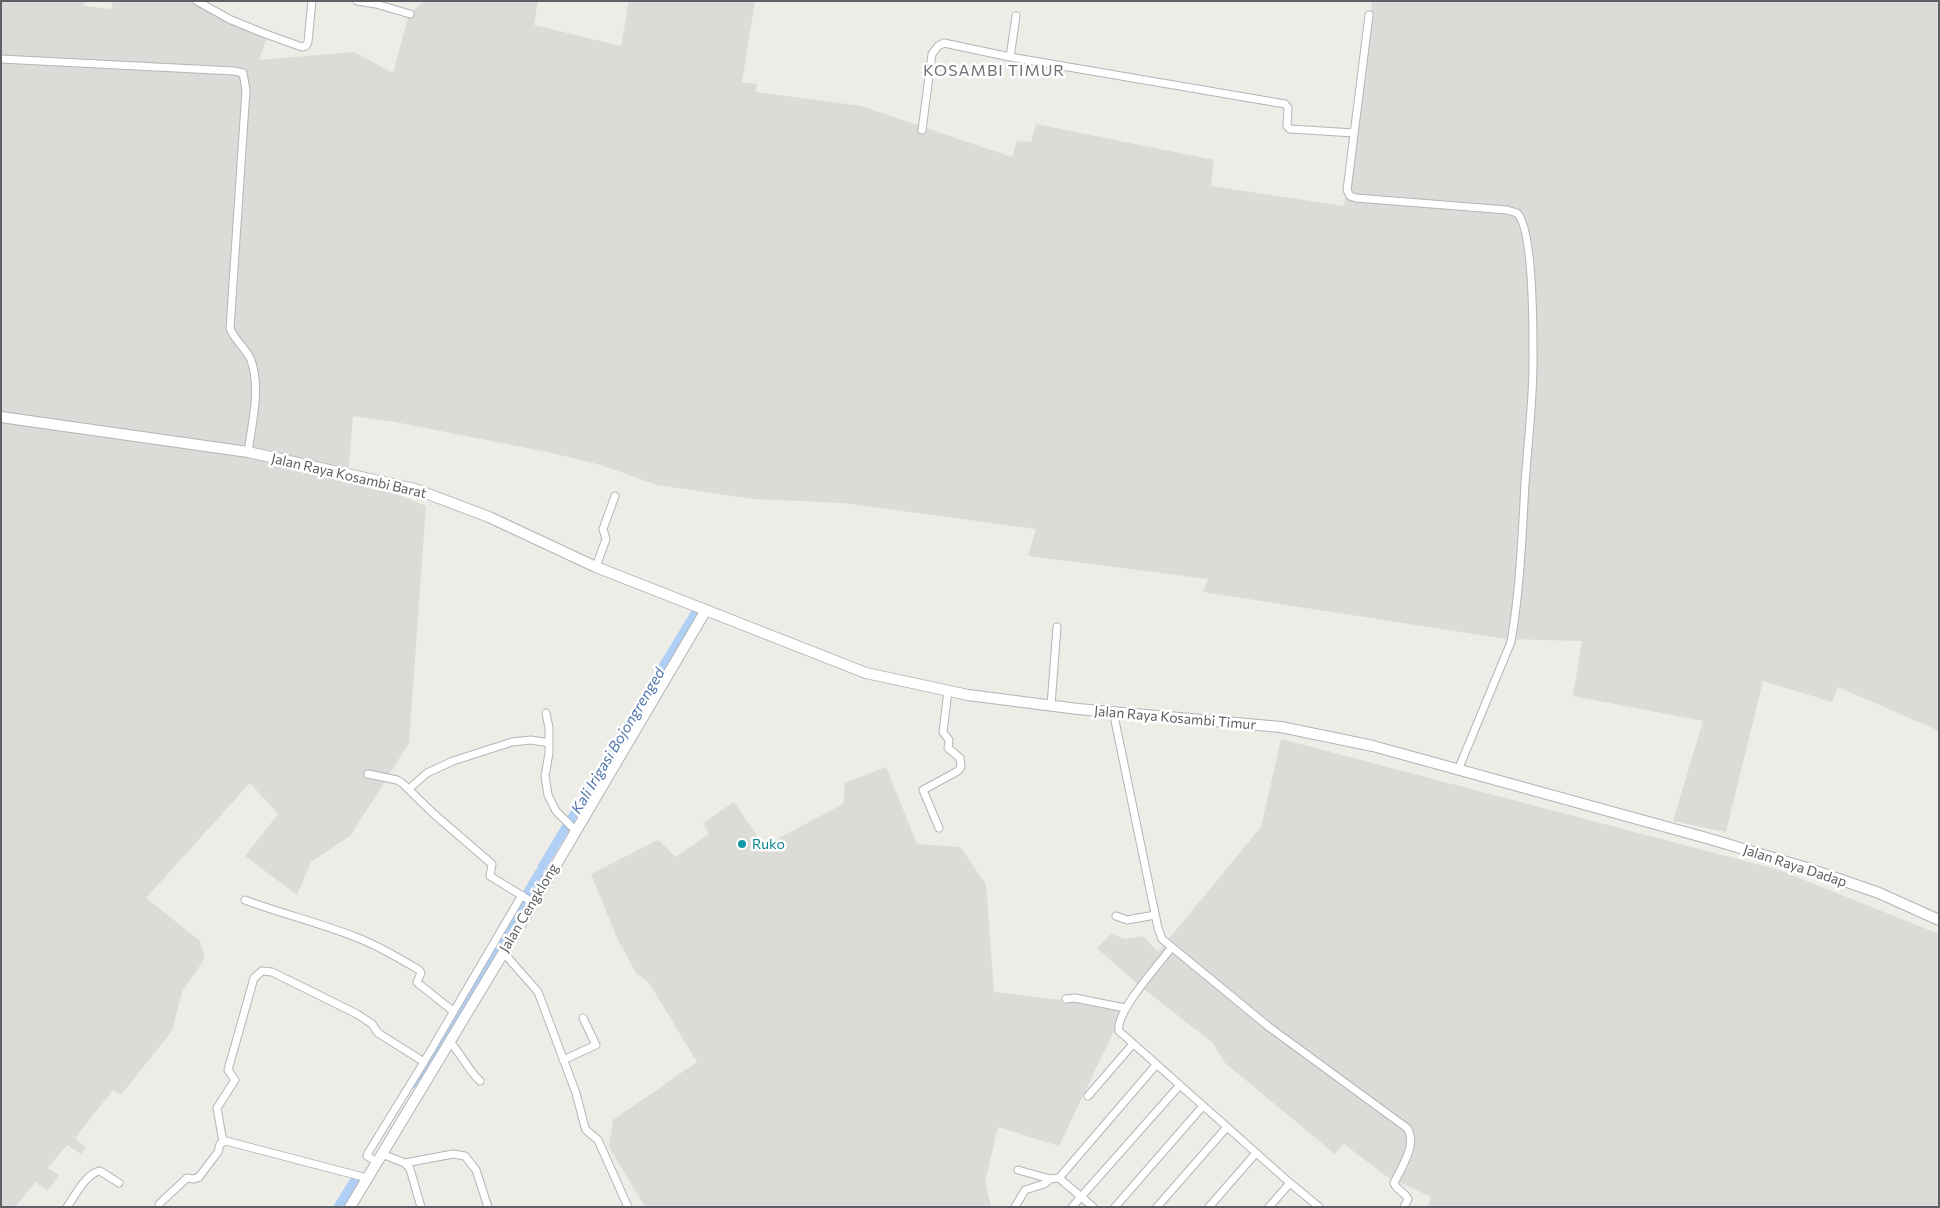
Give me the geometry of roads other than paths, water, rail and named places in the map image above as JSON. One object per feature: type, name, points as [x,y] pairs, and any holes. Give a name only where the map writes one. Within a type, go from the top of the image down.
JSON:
[{"type":"main road","name":"Jalan Raya Kosambi Barat","points":[[1,417],[248,452],[415,489],[489,517],[596,567],[706,610]]},
{"type":"main road","name":"Jalan Raya Kosambi Timur","points":[[706,610],[866,674],[948,690],[1051,705],[1281,727],[1373,746],[1646,827]]},
{"type":"main road","name":"Jalan Cengklong","points":[[350,1207],[503,952],[527,899],[706,610]]},
{"type":"main road","name":"Jalan Raya Dadap","points":[[1646,827],[1807,868],[1879,893],[1939,920]]},
{"type":"street","points":[[198,1],[229,19],[263,34],[302,47],[306,46],[308,42],[312,1]]},
{"type":"street","points":[[357,1],[376,4],[410,14]]},
{"type":"street","points":[[1369,15],[1347,190],[1350,196],[1507,210],[1517,213],[1524,224],[1530,274],[1534,353],[1520,565],[1511,642],[1458,770]]},
{"type":"street","points":[[1010,58],[1016,16]]},
{"type":"street","points":[[922,130],[932,54],[938,46],[944,43],[1010,58],[1286,104],[1288,108],[1287,126],[1290,129],[1354,133]]},
{"type":"street","points":[[1,59],[243,73],[246,90],[230,328],[250,359],[255,378],[255,397],[248,452]]},
{"type":"street","points":[[596,567],[606,539],[604,528],[615,496]]},
{"type":"street","points":[[1051,705],[1057,627]]},
{"type":"street","points":[[939,828],[923,790],[958,771],[961,767],[960,758],[948,748],[949,740],[943,732],[948,690]]},
{"type":"street","points":[[1113,711],[1161,936],[1268,1027],[1407,1128],[1411,1136],[1411,1143],[1394,1183],[1395,1186],[1406,1194],[1408,1199],[1404,1207]]},
{"type":"street","points":[[546,713],[549,728],[549,752],[544,776],[548,795],[552,805],[571,826]]},
{"type":"street","points":[[409,789],[427,773],[453,761],[512,742],[531,740],[548,743]]},
{"type":"street","points":[[368,774],[397,780],[409,789],[435,815],[492,864],[490,876],[527,899],[453,1011],[367,1156],[405,1163],[453,1154],[465,1156],[476,1170],[488,1207]]},
{"type":"street","points":[[245,900],[360,938],[391,954],[419,970],[421,974],[418,978],[419,984],[453,1011]]},
{"type":"street","points":[[1116,916],[1127,920],[1156,915]]},
{"type":"street","points":[[1172,947],[1125,1008],[1118,1026],[1119,1031],[1319,1207]]},
{"type":"street","points":[[503,952],[538,992],[576,1093],[586,1130],[598,1140],[628,1207]]},
{"type":"street","points":[[159,1204],[187,1178],[194,1179],[199,1177],[218,1152],[223,1142],[217,1108],[235,1080],[228,1070],[254,978],[262,971],[272,972],[357,1014],[372,1024],[378,1033],[424,1062]]},
{"type":"street","points":[[1066,998],[1075,998],[1125,1008]]},
{"type":"street","points":[[564,1060],[596,1045],[583,1018]]},
{"type":"street","points":[[449,1041],[457,1049],[470,1072],[480,1081]]},
{"type":"street","points":[[1088,1096],[1132,1044]]},
{"type":"street","points":[[432,1047],[442,1052]]},
{"type":"street","points":[[1018,1170],[1050,1179],[1059,1178],[1156,1065]]},
{"type":"street","points":[[1072,1207],[1180,1086]]},
{"type":"street","points":[[400,1099],[411,1105]]},
{"type":"street","points":[[1114,1207],[1203,1106]]},
{"type":"street","points":[[1157,1207],[1227,1127]]},
{"type":"street","points":[[223,1142],[226,1141],[367,1178]]},
{"type":"street","points":[[1208,1207],[1256,1153]]},
{"type":"street","points":[[405,1163],[414,1178],[421,1207]]},
{"type":"street","points":[[67,1207],[87,1179],[96,1171],[100,1171],[119,1184]]},
{"type":"street","points":[[1059,1178],[1093,1207]]},
{"type":"street","points":[[1015,1207],[1025,1190],[1044,1184],[1050,1179]]},
{"type":"street","points":[[1269,1207],[1290,1183]]},
{"type":"waterway","name":"Kali Irigasi Bojongrenged","points":[[542,867],[694,615]]},
{"type":"waterway","name":"Kali Irigasi Bojongrenged","points":[[439,1046],[539,873]]},
{"type":"waterway","name":"Kali Irigasi Bojongrenged","points":[[414,1083],[435,1054]]},
{"type":"waterway","name":"Kali Irigasi Bojongrenged","points":[[338,1207],[357,1176]]},
{"type":"place","name":"Ruko","points":[[742,844]]},
{"type":"district","name":"KOSAMBI TIMUR","points":[[994,71]]}]
